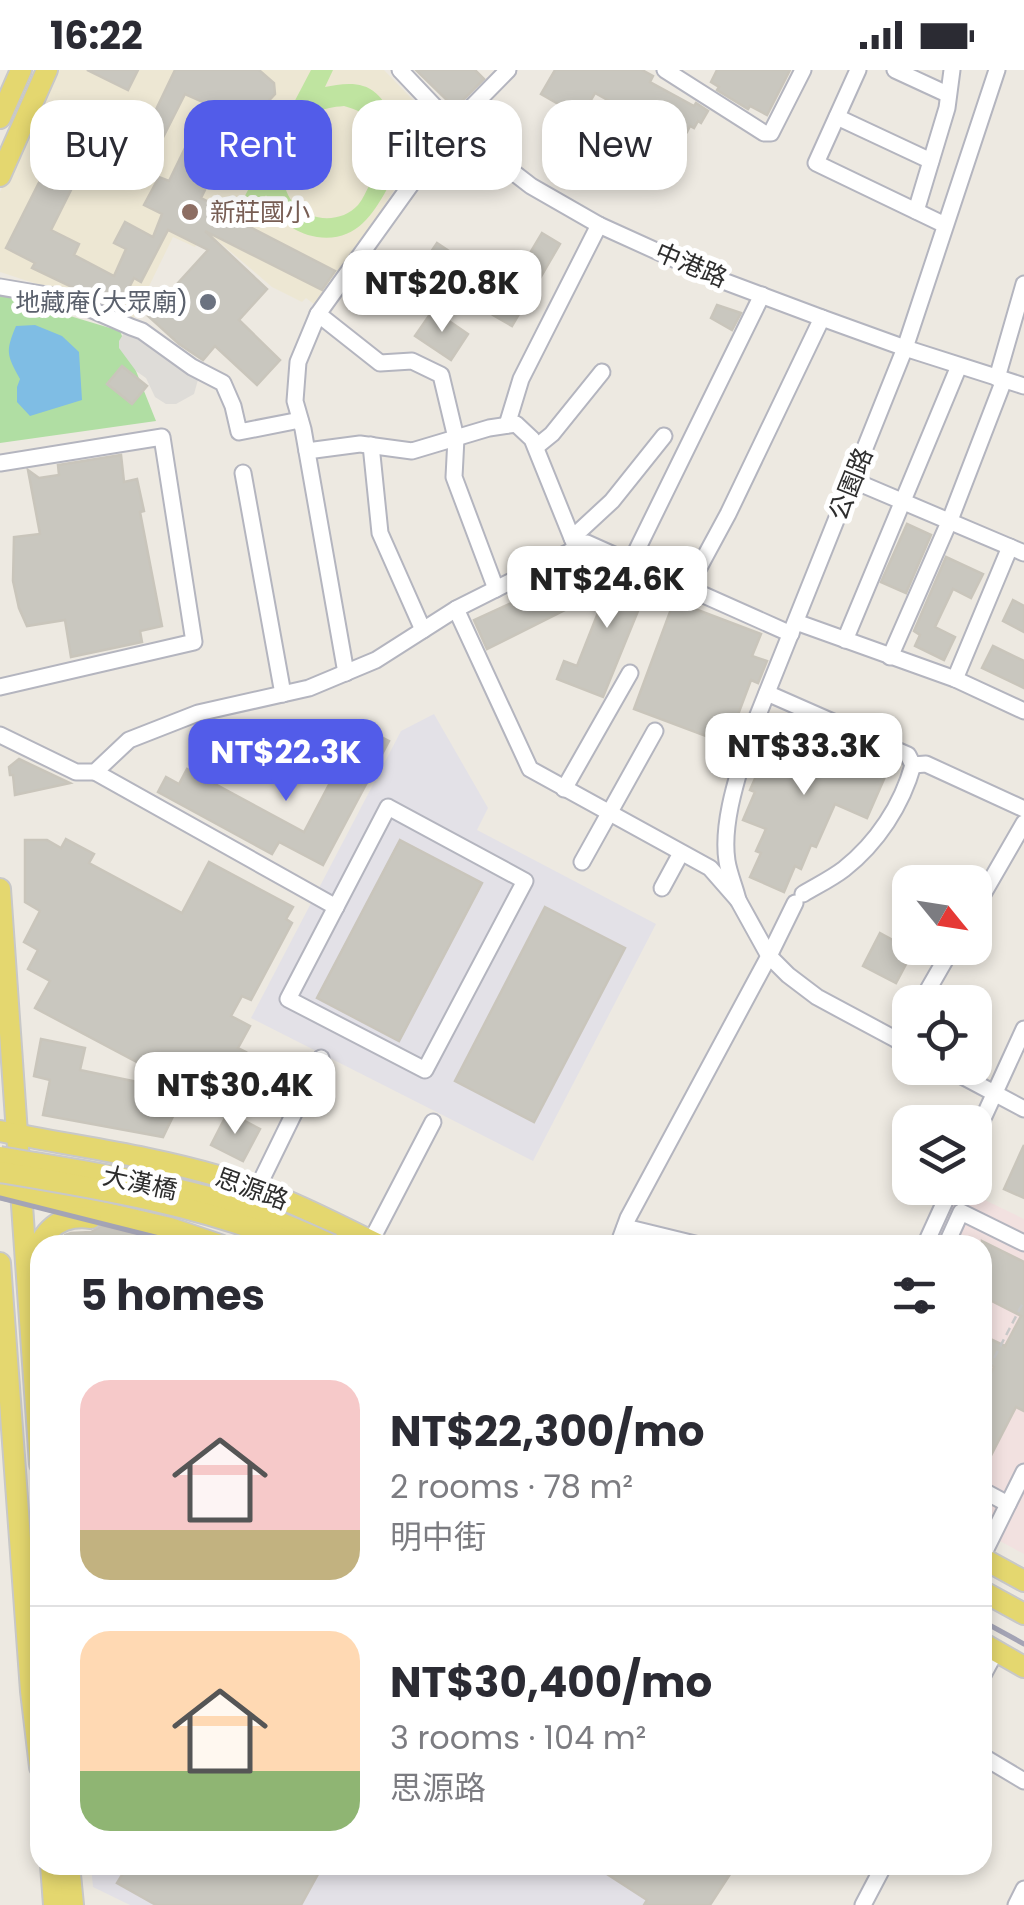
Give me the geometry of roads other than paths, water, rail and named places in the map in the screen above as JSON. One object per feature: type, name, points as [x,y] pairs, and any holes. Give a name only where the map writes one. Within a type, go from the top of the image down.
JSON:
[{"type":"main road","points":[[0,118],[21,70]]},
{"type":"main road","points":[[0,176],[47,70]]},
{"type":"main road","points":[[0,888],[9,1133],[22,1192],[30,1324]]},
{"type":"main road","name":"思源路","points":[[9,1133],[180,1166],[258,1189],[358,1235]]},
{"type":"main road","points":[[118,1216],[125,1154]]},
{"type":"main road","name":"大漢橋","points":[[0,1157],[134,1180],[209,1198],[311,1235]]},
{"type":"main road","points":[[170,1228],[180,1166]]},
{"type":"main road","name":"大漢橋","points":[[0,1172],[131,1194],[216,1216],[269,1235]]},
{"type":"main road","points":[[0,1188],[188,1235]]},
{"type":"main road","points":[[45,1235],[72,1216],[181,1235]]},
{"type":"main road","points":[[0,1262],[6,1447],[30,1681]]},
{"type":"main road","points":[[27,1281],[30,1270]]},
{"type":"main road","points":[[992,1563],[1024,1581]]},
{"type":"main road","points":[[992,1596],[1024,1614]]},
{"type":"main road","points":[[992,1608],[1024,1626]]},
{"type":"main road","points":[[992,1649],[1024,1667]]},
{"type":"main road","points":[[52,1875],[54,1905]]},
{"type":"main road","points":[[70,1875],[72,1905]]},
{"type":"street","name":"中港路","points":[[400,70],[428,100]]},
{"type":"street","points":[[479,100],[508,70]]},
{"type":"street","points":[[665,70],[764,133],[771,133],[802,70]]},
{"type":"street","points":[[689,86],[698,70]]},
{"type":"street","points":[[858,70],[816,164],[945,225]]},
{"type":"street","points":[[895,70],[948,94]]},
{"type":"street","points":[[916,212],[947,108],[952,70]]},
{"type":"street","name":"公園路","points":[[738,900],[727,861],[727,832],[750,736],[905,348],[997,70]]},
{"type":"street","points":[[837,117],[931,161]]},
{"type":"street","name":"中港路","points":[[522,179],[599,225],[718,278],[905,348],[1024,386]]},
{"type":"street","points":[[346,673],[307,450],[294,402],[298,362],[318,314],[407,190]]},
{"type":"street","points":[[508,425],[521,379],[599,225]]},
{"type":"street","points":[[890,657],[950,520],[1001,379],[1024,284]]},
{"type":"street","points":[[0,287],[64,298],[142,332],[223,383],[239,432],[300,420]]},
{"type":"street","points":[[631,562],[762,294]]},
{"type":"street","points":[[318,314],[380,363],[412,361],[441,375],[456,438],[454,477],[496,589]]},
{"type":"street","points":[[688,588],[822,318]]},
{"type":"street","points":[[844,640],[959,366]]},
{"type":"street","points":[[536,447],[552,434],[602,372]]},
{"type":"street","points":[[307,450],[360,444],[412,452],[516,424],[536,447],[574,543]]},
{"type":"street","points":[[95,772],[129,740],[198,714],[309,688],[376,660],[456,608],[574,543],[664,436]]},
{"type":"street","points":[[0,463],[162,437],[194,642],[0,687]]},
{"type":"street","points":[[371,446],[380,533],[423,630]]},
{"type":"street","points":[[243,473],[283,694]]},
{"type":"street","points":[[852,480],[1017,550],[955,679]]},
{"type":"street","points":[[574,543],[588,542],[688,588],[794,628],[844,640],[955,679],[1024,711]]},
{"type":"street","points":[[456,608],[530,770],[710,868],[738,900],[769,956],[788,975],[817,997],[892,1038]]},
{"type":"street","points":[[564,788],[630,673]]},
{"type":"street","points":[[621,1235],[799,898],[843,870],[879,836],[908,786],[913,765],[908,755],[768,693]]},
{"type":"street","points":[[582,862],[655,730]]},
{"type":"street","points":[[0,736],[76,772],[95,772],[336,908]]},
{"type":"street","points":[[913,765],[926,764],[1024,808]]},
{"type":"street","points":[[388,807],[525,880],[425,1070],[288,999],[336,908],[388,807]]},
{"type":"street","points":[[992,879],[1024,824]]},
{"type":"street","points":[[662,888],[681,853]]},
{"type":"street","points":[[989,1105],[1024,1029]]},
{"type":"street","points":[[258,1189],[321,1058]]},
{"type":"street","points":[[979,1085],[1024,1109]]},
{"type":"street","points":[[379,1235],[433,1122]]},
{"type":"street","points":[[930,1235],[944,1205]]},
{"type":"street","points":[[951,1235],[961,1212],[1024,1244]]},
{"type":"street","points":[[624,1227],[657,1235]]},
{"type":"street","points":[[992,1537],[1023,1477]]},
{"type":"street","points":[[992,1495],[1008,1504]]},
{"type":"street","points":[[992,1762],[1024,1781]]},
{"type":"street","points":[[863,1905],[879,1875]]},
{"type":"street","points":[[1016,1905],[1024,1889]]},
{"type":"water","points":[[35,325],[62,336],[79,352],[82,400],[30,416],[17,402],[20,379],[9,348],[16,326]]},
{"type":"railway","points":[[0,1198],[147,1235]]},
{"type":"railway","points":[[992,1626],[1024,1644]]},
{"type":"place","name":"新莊國小","points":[[190,212]]},
{"type":"place","name":"地藏庵(大眾廟)","points":[[208,302]]}]
